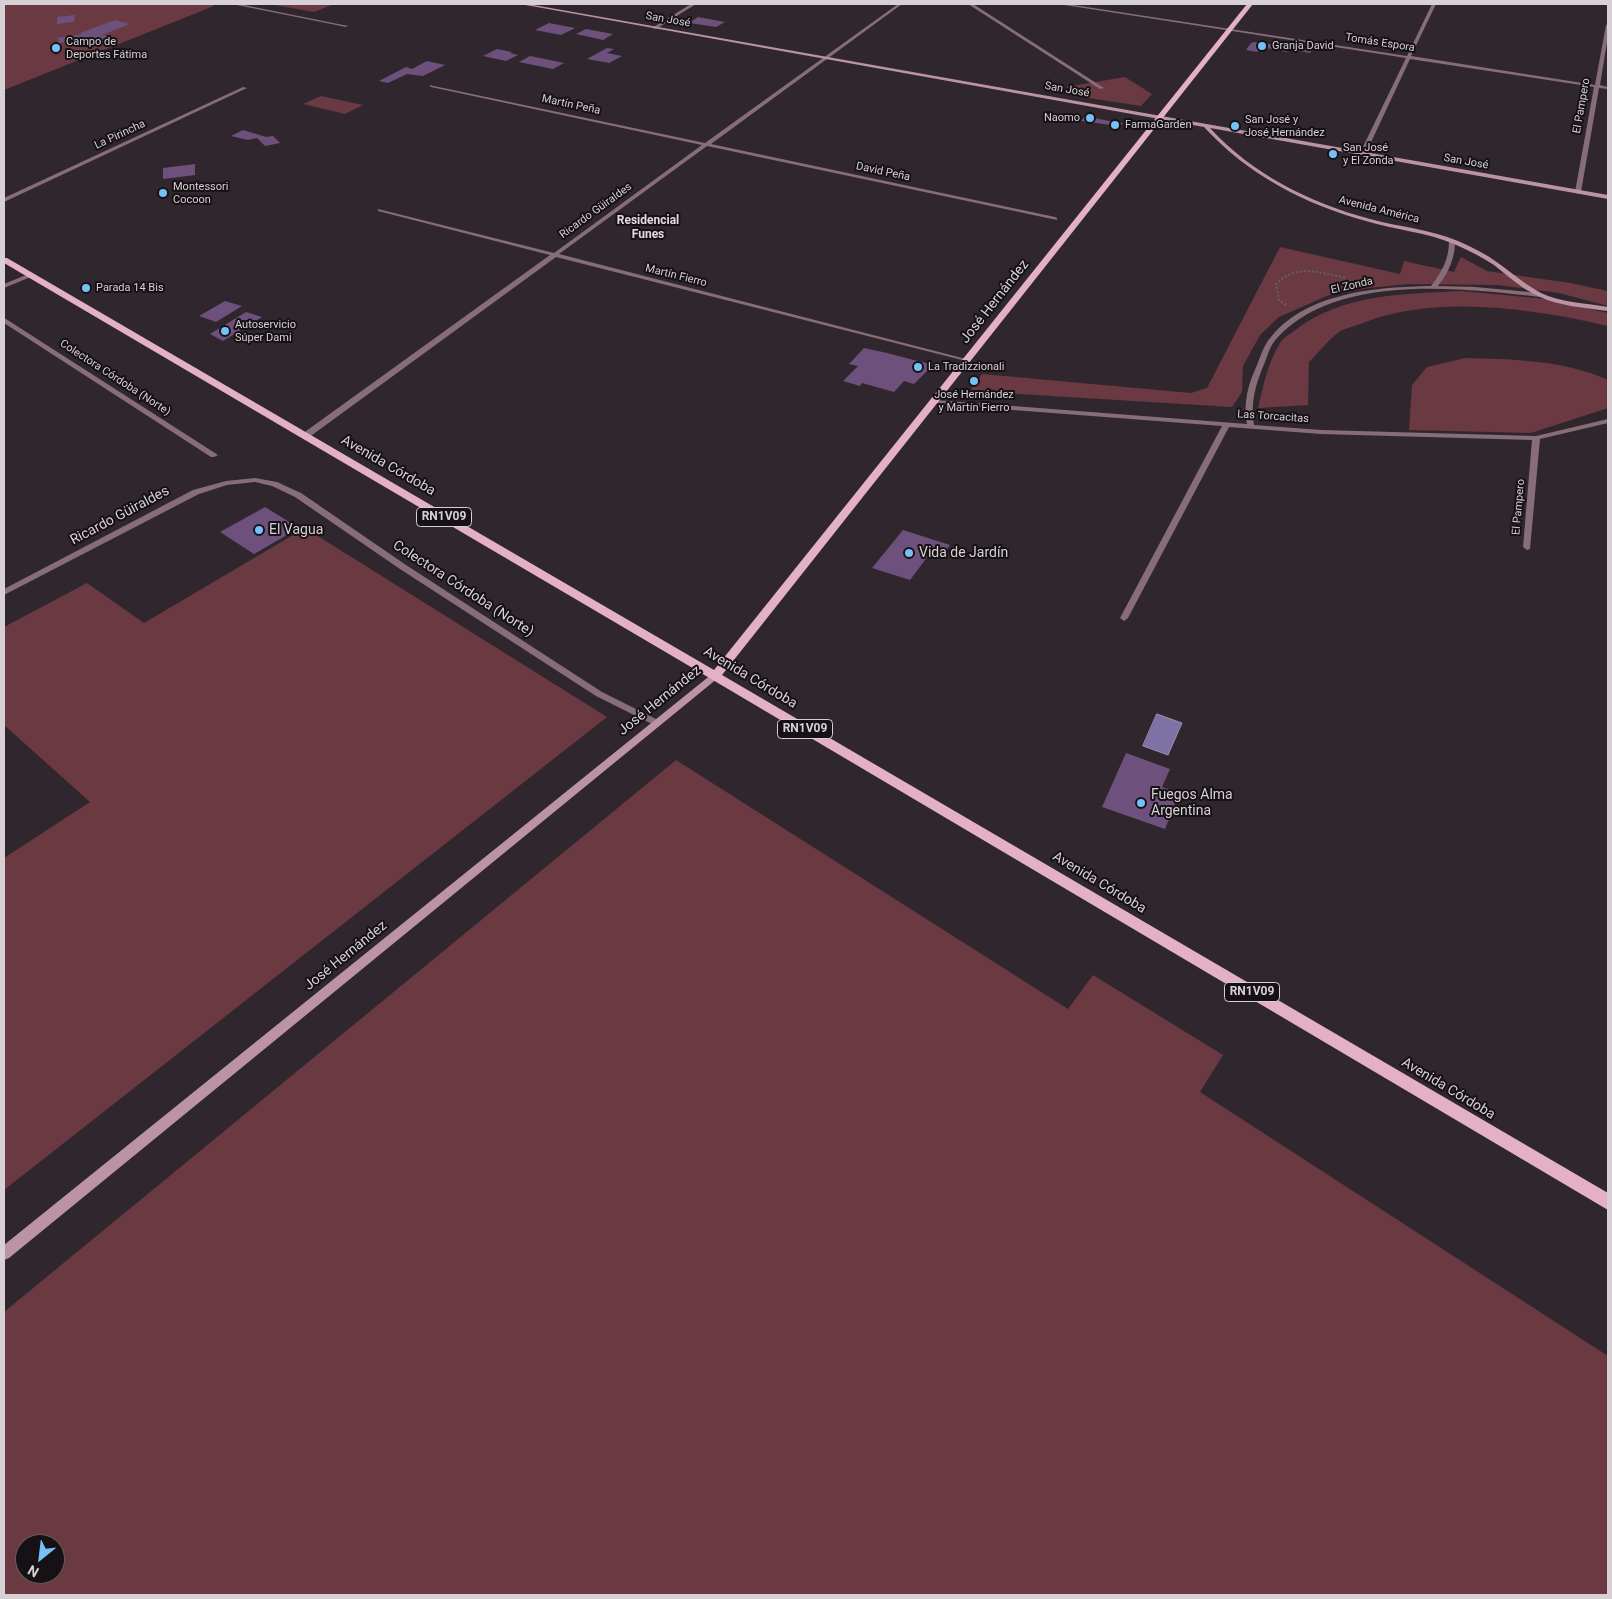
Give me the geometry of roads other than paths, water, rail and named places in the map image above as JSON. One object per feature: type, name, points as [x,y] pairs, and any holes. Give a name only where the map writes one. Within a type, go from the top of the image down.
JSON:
[{"type":"main road","name":"José Hernández","points":[[715,676],[968,361],[1250,4]]},
{"type":"main road","name":"Avenida Córdoba","points":[[4,260],[1608,1202]]},
{"type":"street","points":[[234,4],[346,26]]},
{"type":"street","name":"San José","points":[[522,4],[1608,197]]},
{"type":"street","points":[[654,28],[694,4]]},
{"type":"street","name":"Ricardo Güiraldes","points":[[304,436],[900,4]]},
{"type":"street","points":[[970,4],[1102,88]]},
{"type":"street","name":"Tomás Espora","points":[[1060,4],[1608,88]]},
{"type":"street","points":[[1363,153],[1434,4]]},
{"type":"street","name":"El Pampero","points":[[1578,192],[1608,25]]},
{"type":"street","name":"Martín Peña","points":[[432,86],[706,144]]},
{"type":"street","name":"La Pirincha","points":[[4,200],[245,88]]},
{"type":"street","name":"Avenida América","points":[[1206,125],[1216,139],[1233,154],[1269,178],[1331,209],[1368,220],[1413,229],[1452,241],[1483,255],[1540,295],[1608,309]]},
{"type":"street","name":"David Peña","points":[[706,144],[1055,219]]},
{"type":"street","name":"Martín Fierro","points":[[380,210],[968,361]]},
{"type":"street","points":[[1434,286],[1443,276],[1453,253],[1452,241]]},
{"type":"street","points":[[4,286],[31,275]]},
{"type":"street","name":"El Zonda","points":[[1251,427],[1248,402],[1260,366],[1274,337],[1299,316],[1340,298],[1384,290],[1434,286],[1488,289],[1540,295]]},
{"type":"street","name":"Colectora Córdoba (Norte)","points":[[4,320],[214,455]]},
{"type":"street","name":"Las Torcacitas","points":[[935,402],[1321,432],[1536,438],[1608,421]]},
{"type":"street","points":[[1124,618],[1226,425]]},
{"type":"street","name":"El Pampero","points":[[1527,547],[1536,438]]},
{"type":"street","name":"Ricardo Güiraldes","points":[[4,592],[196,492],[226,483],[255,480]]},
{"type":"street","name":"Colectora Córdoba (Norte)","points":[[255,480],[274,484],[298,495],[411,572],[599,694],[657,723]]},
{"type":"street","name":"José Hernández","points":[[4,1253],[715,676]]},
{"type":"place","name":"Granja David","points":[[1262,46]]},
{"type":"place","name":"Campo de Deportes Fátima","points":[[56,48]]},
{"type":"place","name":"Naomo","points":[[1090,118]]},
{"type":"place","name":"FarmaGarden","points":[[1115,125]]},
{"type":"place","name":"San José y José Hernández","points":[[1235,126]]},
{"type":"place","name":"San José y El Zonda","points":[[1333,154]]},
{"type":"place","name":"Montessori Cocoon","points":[[163,193]]},
{"type":"place","name":"Parada 14 Bis","points":[[86,288]]},
{"type":"place","name":"Autoservicio Súper Dami","points":[[225,331]]},
{"type":"place","name":"La Tradizzionali","points":[[918,367]]},
{"type":"place","name":"José Hernández y Martín Fierro","points":[[974,381]]},
{"type":"place","name":"El Vagua","points":[[259,530]]},
{"type":"place","name":"Vida de Jardín","points":[[909,553]]},
{"type":"place","name":"Fuegos Alma Argentina","points":[[1141,803]]},
{"type":"district","name":"Residencial Funes","points":[[648,228]]}]
